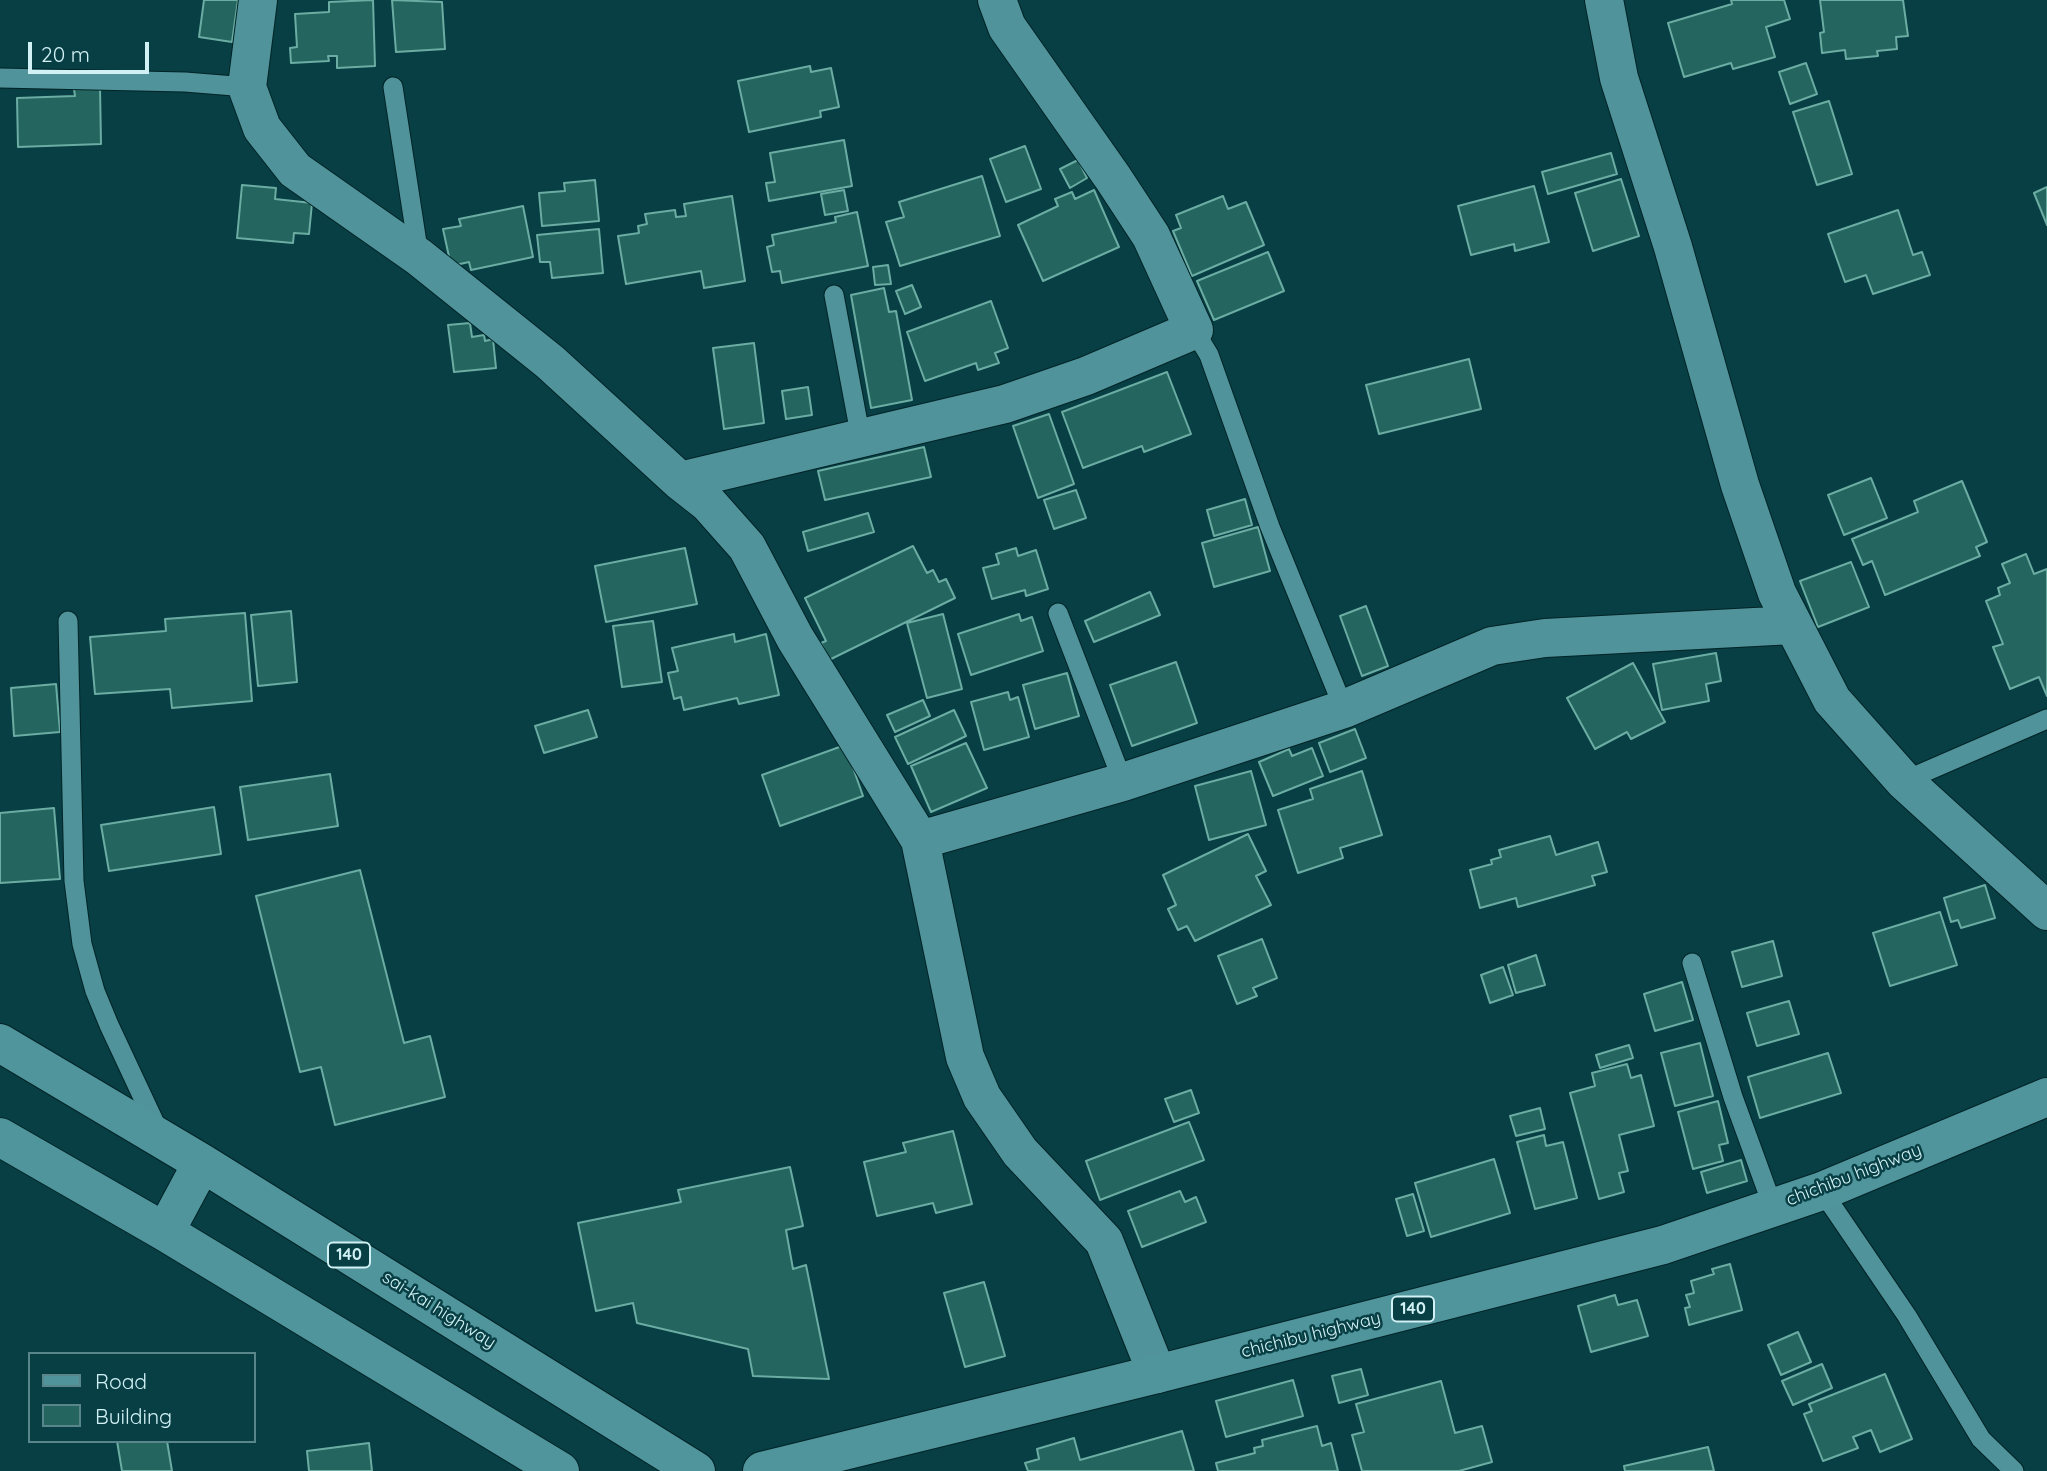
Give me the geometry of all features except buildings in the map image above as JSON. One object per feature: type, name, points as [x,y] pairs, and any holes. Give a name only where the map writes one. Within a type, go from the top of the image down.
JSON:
[{"type":"highway","name":"sai-kai highway","points":[[0,1043],[202,1163],[696,1471]]},
{"type":"highway","name":"chichibu highway","points":[[762,1471],[1664,1245],[1822,1191],[2047,1097]]},
{"type":"highway","points":[[0,1137],[165,1232],[560,1471]]},
{"type":"highway","points":[[165,1232],[202,1163]]},
{"type":"street","points":[[258,0],[247,87],[262,128],[295,170],[419,257],[550,362],[680,481],[709,503],[747,547],[795,638],[920,840],[965,1057],[982,1097],[1020,1152],[1104,1241],[1157,1374]]},
{"type":"street","points":[[680,481],[1005,404],[1086,376],[1194,330],[1151,236],[1113,177],[1007,27],[997,0]]},
{"type":"street","points":[[1604,0],[1619,78],[1673,247],[1740,485],[1777,593],[1832,700],[1904,781],[2047,911]]},
{"type":"street","points":[[920,840],[1124,782],[1344,709],[1492,646],[1545,638],[1793,625]]},
{"type":"lane","points":[[0,78],[185,82],[247,87]]},
{"type":"lane","points":[[393,87],[419,257]]},
{"type":"lane","points":[[834,295],[861,439]]},
{"type":"lane","points":[[1194,330],[1209,355],[1270,527],[1344,709]]},
{"type":"lane","points":[[1058,613],[1124,782]]},
{"type":"lane","points":[[68,621],[73,857],[82,944],[95,991],[162,1139]]},
{"type":"lane","points":[[1904,781],[2047,719]]},
{"type":"lane","points":[[1692,962],[1733,1097],[1773,1207]]},
{"type":"lane","points":[[1822,1191],[1907,1315],[1981,1439],[2014,1471]]}]
